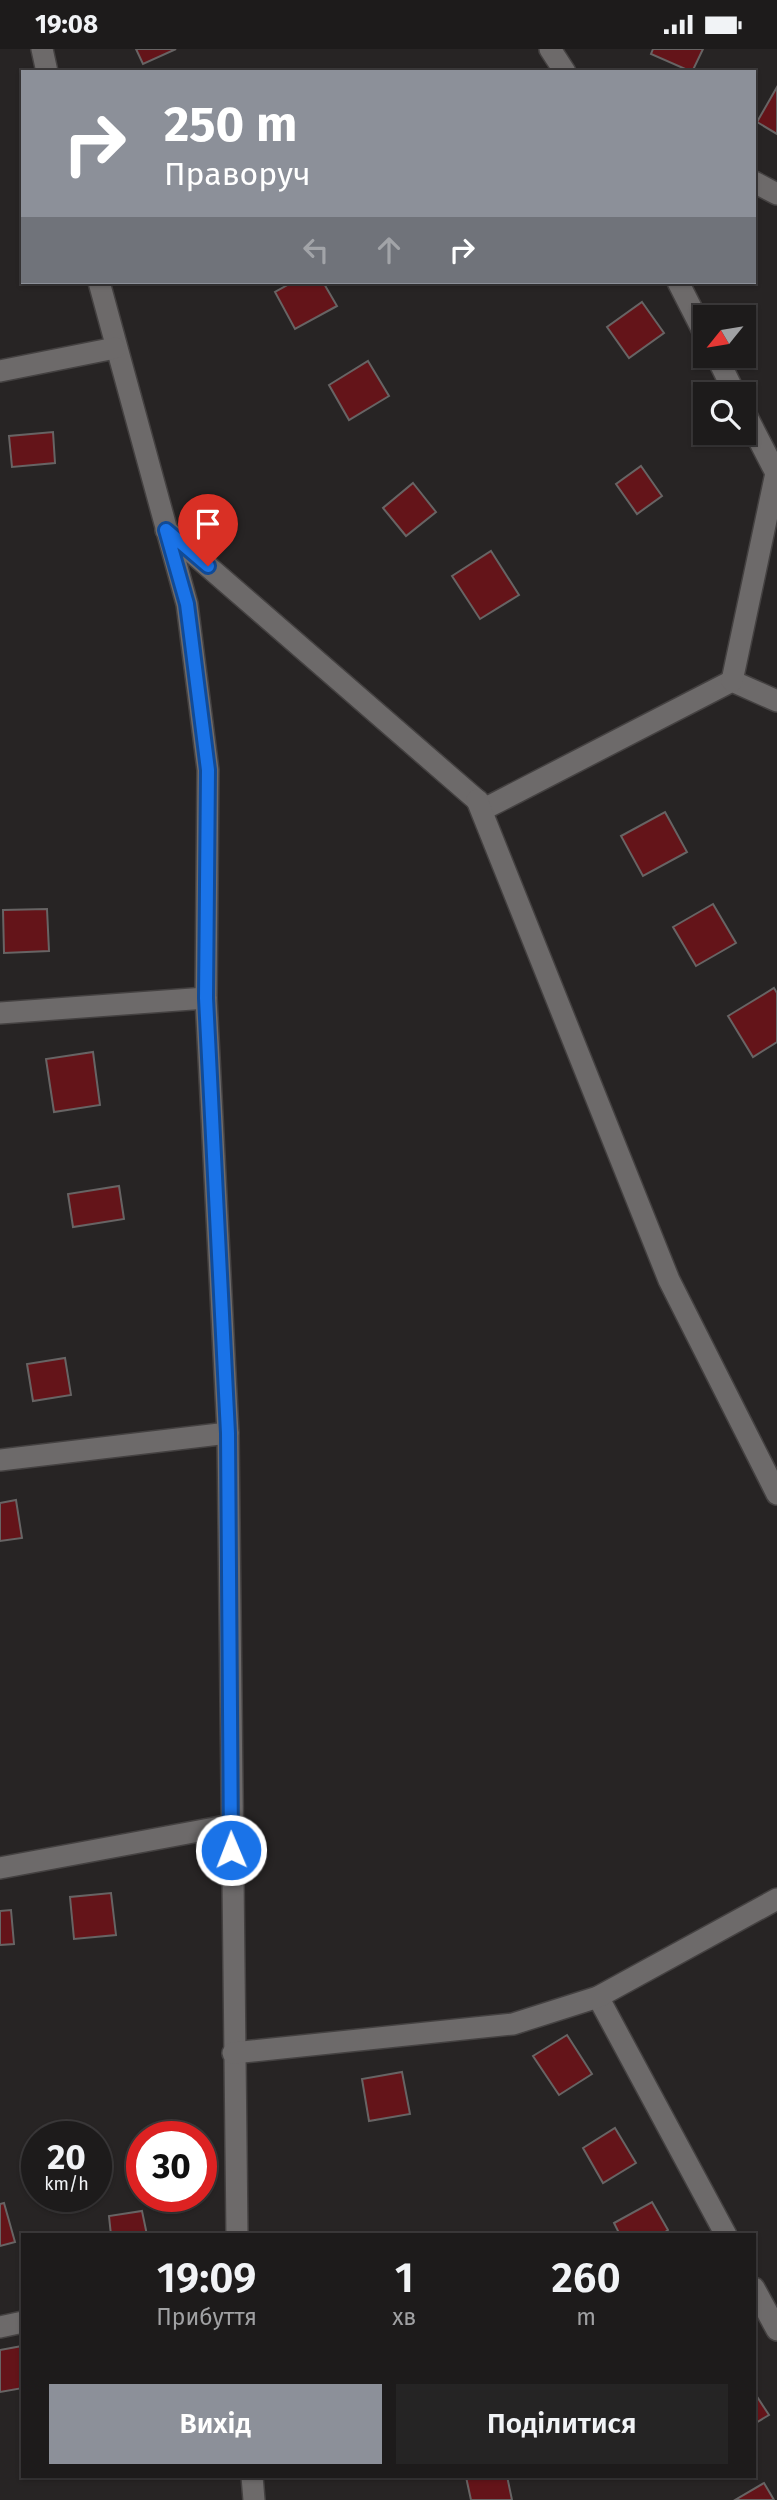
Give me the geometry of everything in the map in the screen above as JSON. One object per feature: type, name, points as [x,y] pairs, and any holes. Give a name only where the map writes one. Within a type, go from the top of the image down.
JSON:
[{"type":"street","points":[[42,49],[47,70]]},
{"type":"street","points":[[550,49],[564,70]]},
{"type":"street","points":[[756,184],[777,194]]},
{"type":"street","points":[[99,284],[187,604],[208,770],[206,998],[228,1433],[237,2233]]},
{"type":"street","points":[[679,284],[693,311]]},
{"type":"street","points":[[0,371],[115,348]]},
{"type":"street","points":[[732,681],[776,473],[756,434]]},
{"type":"street","points":[[166,530],[486,808],[732,681]]},
{"type":"street","points":[[732,681],[777,701]]},
{"type":"street","points":[[477,800],[669,1280],[777,1494]]},
{"type":"street","points":[[0,1013],[206,998]]},
{"type":"street","points":[[0,1460],[228,1433]]},
{"type":"street","points":[[0,1868],[231,1825]]},
{"type":"street","points":[[233,2053],[513,2024],[598,1997],[777,1899]]},
{"type":"street","points":[[598,1997],[725,2233]]},
{"type":"street","points":[[756,2292],[777,2330]]},
{"type":"street","points":[[0,2327],[21,2322]]},
{"type":"street","points":[[252,2478],[254,2500]]},
{"type":"building","points":[[136,49],[176,49],[143,64]]},
{"type":"building","points":[[653,49],[703,49],[693,70],[651,54]]},
{"type":"building","points":[[777,87],[777,134],[757,122]]},
{"type":"building","points":[[289,284],[324,284],[337,306],[295,329],[275,292]]},
{"type":"building","points":[[642,302],[664,333],[629,358],[607,327]]},
{"type":"building","points":[[368,361],[389,396],[349,420],[329,385]]},
{"type":"building","points":[[53,432],[55,463],[12,467],[9,436]]},
{"type":"building","points":[[641,466],[662,496],[637,514],[616,484]]},
{"type":"building","points":[[413,483],[436,512],[406,536],[383,508]]},
{"type":"building","points":[[491,551],[519,595],[480,619],[452,576]]},
{"type":"building","points":[[665,812],[687,852],[643,876],[621,836]]},
{"type":"building","points":[[713,904],[736,943],[696,966],[673,927]]},
{"type":"building","points":[[47,909],[49,951],[4,953],[3,910]]},
{"type":"building","points":[[774,988],[777,993],[777,1042],[753,1057],[728,1016]]},
{"type":"building","points":[[93,1052],[100,1105],[54,1112],[46,1059]]},
{"type":"building","points":[[119,1186],[124,1219],[73,1227],[68,1194]]},
{"type":"building","points":[[65,1358],[71,1395],[33,1401],[27,1364]]},
{"type":"building","points":[[16,1500],[22,1538],[0,1541],[0,1503]]},
{"type":"building","points":[[111,1893],[116,1935],[74,1939],[70,1897]]},
{"type":"building","points":[[11,1910],[14,1944],[0,1945],[0,1911]]},
{"type":"building","points":[[567,2035],[592,2074],[559,2095],[533,2056]]},
{"type":"building","points":[[402,2072],[410,2114],[369,2121],[362,2079]]},
{"type":"building","points":[[615,2128],[636,2163],[603,2183],[583,2148]]},
{"type":"building","points":[[652,2202],[668,2230],[664,2233],[619,2233],[614,2223]]},
{"type":"building","points":[[4,2203],[15,2242],[0,2246],[0,2204]]},
{"type":"building","points":[[142,2212],[147,2233],[111,2233],[109,2216]]},
{"type":"building","points":[[21,2346],[21,2388],[0,2392],[0,2350]]},
{"type":"building","points":[[756,2395],[769,2415],[756,2423]]},
{"type":"building","points":[[466,2478],[507,2478],[512,2500],[471,2500]]},
{"type":"building","points":[[764,2483],[774,2500],[735,2500]]},
{"type":"route","points":[[208,566],[166,530],[187,604],[208,770],[206,998],[228,1433],[231,1850]]}]
